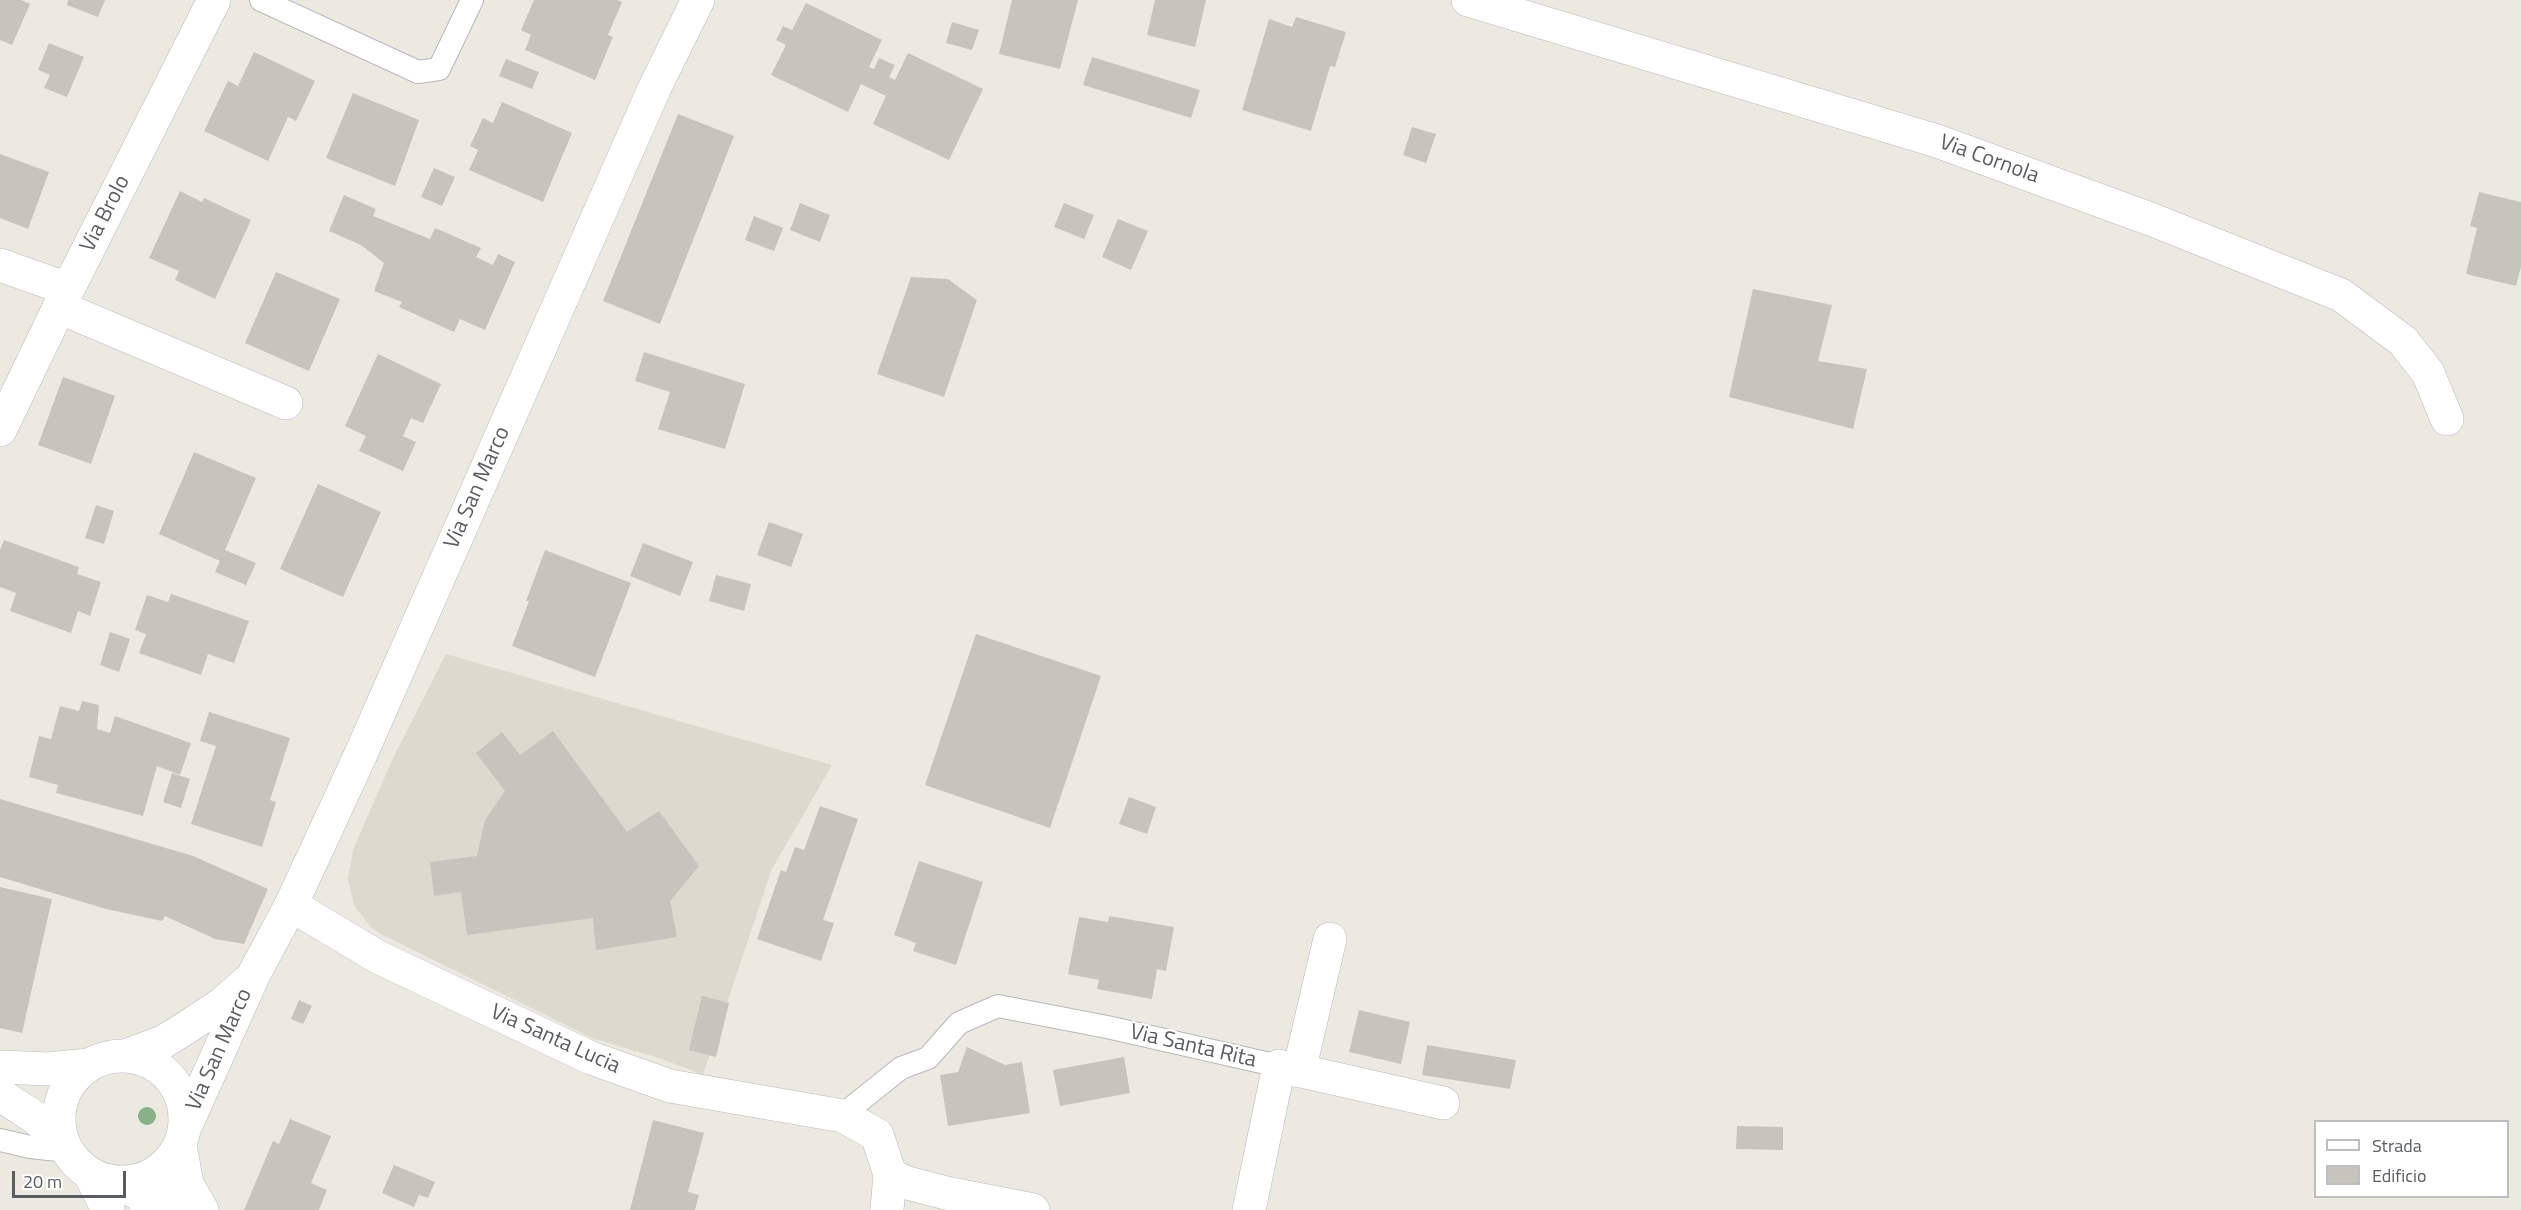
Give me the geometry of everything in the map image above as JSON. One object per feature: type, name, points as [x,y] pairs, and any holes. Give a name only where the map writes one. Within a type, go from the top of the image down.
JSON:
[{"type":"street","name":"Via Brolo","points":[[0,430],[214,0]]},
{"type":"street","name":"Via San Marco","points":[[158,1207],[179,1144],[254,974],[291,905],[369,734],[655,87],[698,0]]},
{"type":"street","name":"Via Cornola","points":[[1468,0],[1937,141],[2153,220],[2341,295],[2403,341],[2428,373],[2447,419]]},
{"type":"street","points":[[0,265],[64,298],[286,403]]},
{"type":"street","name":"Via Santa Lucia","points":[[291,905],[378,957],[599,1062],[670,1086],[841,1116],[877,1135],[890,1174],[887,1210]]},
{"type":"street","name":"Via Santa Rita","points":[[1249,1210],[1289,1069],[1330,939]]},
{"type":"street","name":"Via San Marco","points":[[128,1056],[163,1042],[181,1031],[222,1004],[254,974]]},
{"type":"street","points":[[0,1067],[48,1069],[88,1065],[108,1057],[128,1056],[148,1060],[164,1071],[177,1086],[185,1105],[179,1144],[187,1184],[202,1210]]},
{"type":"street","points":[[88,1065],[73,1079],[62,1098],[59,1120],[87,1172],[132,1183],[152,1175],[179,1144]]},
{"type":"street","name":"Via Santa Rita","points":[[1289,1069],[1443,1103]]},
{"type":"street","points":[[0,1095],[33,1116],[87,1172],[158,1207]]},
{"type":"street","points":[[890,1174],[904,1182],[946,1193],[1033,1210]]},
{"type":"lane","points":[[261,0],[418,72],[439,69],[472,0]]},
{"type":"lane","name":"Via Santa Rita","points":[[841,1116],[901,1068],[928,1058],[959,1023],[998,1006],[1107,1027],[1289,1069]]},
{"type":"lane","points":[[0,1140],[30,1147],[87,1172]]},
{"type":"shaded area","points":[[446,654],[832,765],[772,869],[703,1075],[662,1059],[592,1038],[383,935],[373,929],[354,906],[348,878],[353,850],[393,758]]},
{"type":"building","points":[[0,0],[21,0],[30,4],[12,45],[0,40]]},
{"type":"building","points":[[68,0],[105,0],[98,17],[67,5]]},
{"type":"building","points":[[534,0],[617,0],[622,2],[608,35],[613,37],[595,80],[525,50],[531,35],[521,30]]},
{"type":"building","points":[[1012,0],[1078,0],[1060,69],[999,54]]},
{"type":"building","points":[[1155,0],[1206,0],[1195,47],[1147,35]]},
{"type":"building","points":[[806,3],[882,40],[869,67],[874,69],[879,58],[895,65],[889,77],[895,80],[908,53],[983,89],[949,160],[873,124],[886,96],[861,84],[848,112],[771,75],[786,45],[776,40],[783,26],[792,30]]},
{"type":"building","points":[[1296,17],[1346,32],[1335,67],[1330,66],[1311,131],[1242,110],[1269,19],[1292,27]]},
{"type":"building","points":[[952,22],[979,30],[972,50],[946,43]]},
{"type":"building","points":[[49,43],[84,57],[67,97],[44,88],[50,75],[38,70]]},
{"type":"building","points":[[254,52],[315,81],[296,121],[288,117],[268,161],[204,131],[228,81],[238,86]]},
{"type":"building","points":[[1092,57],[1200,90],[1191,118],[1083,85]]},
{"type":"building","points":[[506,59],[539,72],[532,89],[499,76]]},
{"type":"building","points":[[353,93],[419,120],[395,186],[326,158]]},
{"type":"building","points":[[502,102],[572,133],[543,202],[469,170],[478,150],[470,146],[483,118],[493,123]]},
{"type":"building","points":[[678,114],[734,136],[660,324],[603,301]]},
{"type":"building","points":[[1412,127],[1436,134],[1426,163],[1403,155]]},
{"type":"building","points":[[0,154],[49,172],[28,229],[0,218]]},
{"type":"building","points":[[434,168],[455,177],[442,206],[421,197]]},
{"type":"building","points":[[180,191],[202,202],[204,198],[251,220],[215,299],[175,280],[179,271],[149,258]]},
{"type":"building","points":[[2479,192],[2521,202],[2521,267],[2516,286],[2466,274],[2477,228],[2470,226]]},
{"type":"building","points":[[344,195],[376,209],[373,216],[430,239],[435,228],[481,248],[476,257],[493,265],[498,254],[515,262],[485,330],[460,319],[454,332],[399,307],[402,302],[374,291],[384,263],[361,245],[329,231]]},
{"type":"building","points":[[800,203],[830,215],[820,242],[790,230]]},
{"type":"building","points":[[1064,203],[1094,215],[1084,239],[1054,227]]},
{"type":"building","points":[[754,216],[783,228],[774,251],[745,240]]},
{"type":"building","points":[[1118,219],[1148,231],[1131,270],[1102,257]]},
{"type":"building","points":[[276,272],[340,299],[309,371],[245,343]]},
{"type":"building","points":[[911,277],[948,279],[977,300],[944,397],[877,374]]},
{"type":"building","points":[[1753,289],[1832,305],[1818,361],[1867,369],[1853,429],[1729,397]]},
{"type":"building","points":[[644,352],[745,384],[725,449],[658,429],[670,392],[635,381]]},
{"type":"building","points":[[378,354],[441,384],[423,423],[411,418],[403,436],[416,442],[403,471],[359,451],[366,436],[345,426]]},
{"type":"building","points":[[63,377],[115,396],[91,464],[38,445]]},
{"type":"building","points":[[194,452],[256,478],[225,550],[256,563],[246,585],[215,572],[220,561],[159,534]]},
{"type":"building","points":[[318,484],[381,512],[343,597],[280,569]]},
{"type":"building","points":[[96,505],[114,511],[104,544],[85,538]]},
{"type":"building","points":[[769,522],[803,534],[791,567],[757,555]]},
{"type":"building","points":[[4,540],[79,567],[77,574],[101,582],[90,616],[78,611],[71,633],[10,611],[16,593],[0,587],[0,550]]},
{"type":"building","points":[[643,543],[693,562],[680,596],[630,576]]},
{"type":"building","points":[[545,550],[631,583],[595,677],[512,646]]},
{"type":"building","points":[[716,575],[751,584],[744,611],[709,601]]},
{"type":"building","points":[[171,594],[249,621],[234,663],[208,654],[201,675],[139,653],[146,634],[135,630],[147,595],[168,602]]},
{"type":"building","points":[[110,632],[130,639],[119,672],[100,665]]},
{"type":"building","points":[[976,634],[1101,676],[1050,828],[925,785]]},
{"type":"building","points":[[82,701],[99,705],[97,729],[110,733],[115,716],[191,743],[180,775],[157,766],[143,816],[56,793],[58,785],[29,777],[39,736],[51,739],[60,706],[79,711]]},
{"type":"building","points":[[209,712],[290,738],[270,800],[276,802],[262,847],[191,824],[216,746],[200,741]]},
{"type":"building","points":[[553,731],[627,832],[659,811],[699,866],[670,901],[677,937],[596,950],[593,918],[467,935],[461,892],[434,896],[430,862],[477,856],[485,820],[505,791],[476,753],[502,732],[520,755]]},
{"type":"building","points":[[172,773],[190,779],[181,808],[163,802]]},
{"type":"building","points":[[1129,797],[1156,807],[1147,834],[1119,824]]},
{"type":"building","points":[[0,799],[193,856],[268,889],[244,944],[215,939],[165,916],[162,921],[106,909],[0,877]]},
{"type":"building","points":[[820,806],[858,819],[823,920],[834,923],[821,961],[757,939],[781,870],[786,872],[795,847],[804,850]]},
{"type":"building","points":[[919,861],[983,882],[956,965],[913,951],[916,943],[894,935]]},
{"type":"building","points":[[0,887],[52,899],[22,1033],[0,1028]]},
{"type":"building","points":[[1109,916],[1174,927],[1166,971],[1157,969],[1152,999],[1097,989],[1099,980],[1068,974],[1079,917],[1108,922]]},
{"type":"building","points":[[702,996],[729,1003],[716,1057],[689,1050]]},
{"type":"building","points":[[299,1000],[312,1006],[303,1024],[291,1019]]},
{"type":"building","points":[[1359,1010],[1410,1022],[1401,1064],[1349,1052]]},
{"type":"building","points":[[1427,1045],[1516,1060],[1510,1089],[1422,1075]]},
{"type":"building","points":[[967,1047],[1005,1065],[1022,1062],[1030,1113],[948,1126],[940,1075],[958,1072]]},
{"type":"building","points":[[1124,1057],[1130,1093],[1060,1106],[1053,1070]]},
{"type":"building","points":[[290,1119],[331,1136],[311,1183],[327,1190],[319,1210],[244,1210],[273,1141],[279,1144]]},
{"type":"building","points":[[653,1120],[704,1133],[688,1192],[699,1195],[695,1210],[630,1210]]},
{"type":"building","points":[[1737,1126],[1783,1127],[1783,1150],[1736,1149]]},
{"type":"building","points":[[394,1165],[435,1182],[428,1198],[419,1195],[414,1207],[382,1193]]}]
